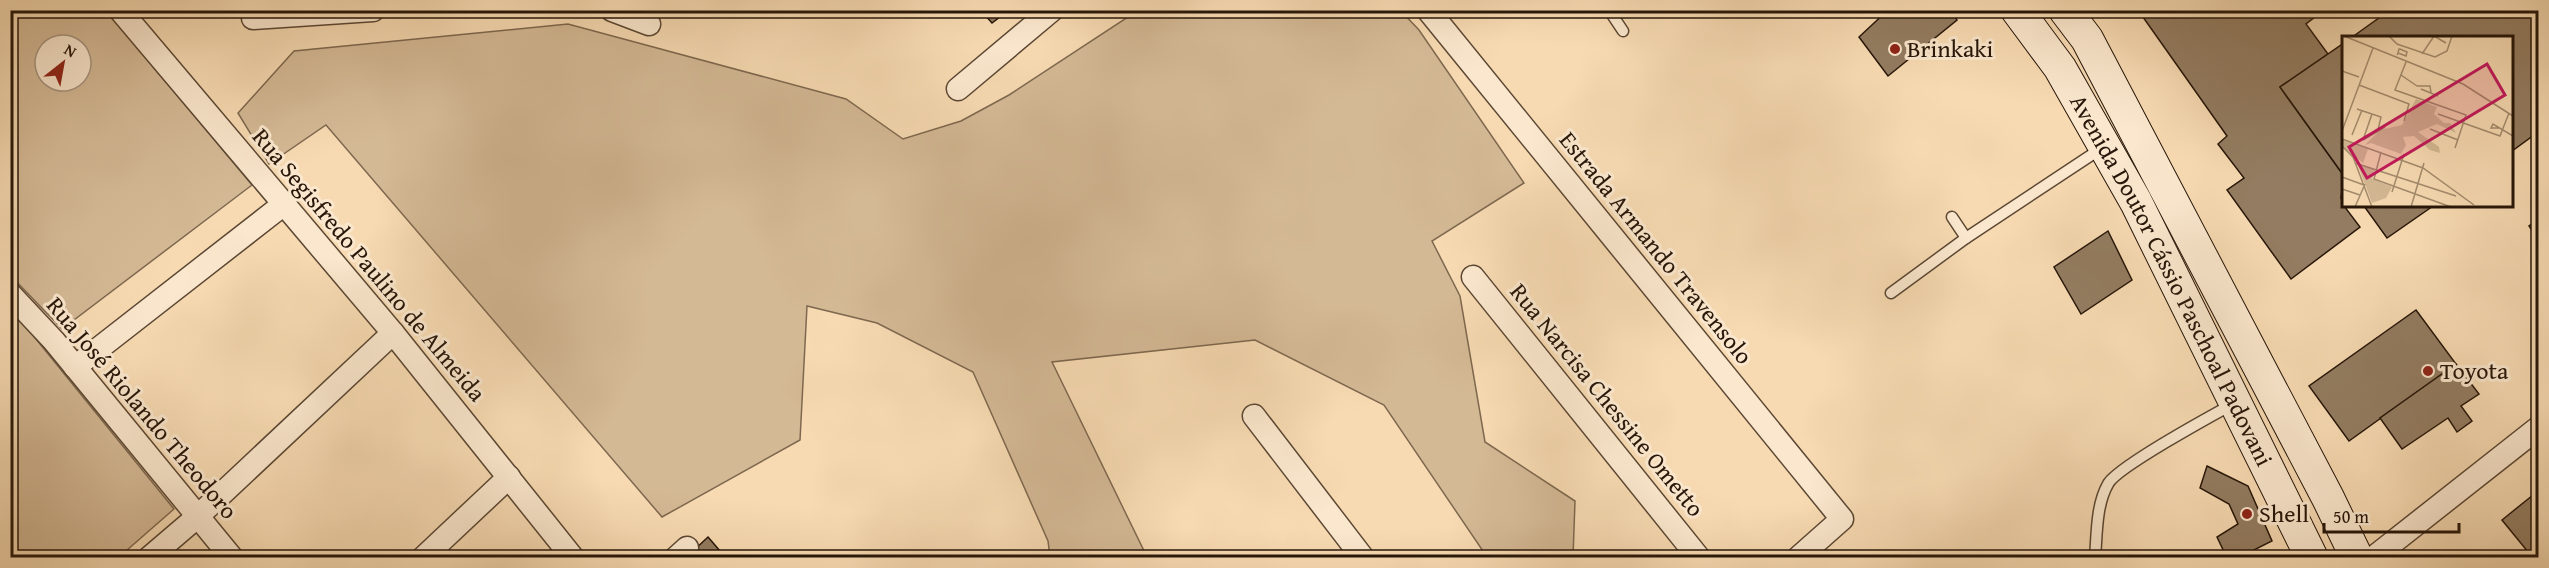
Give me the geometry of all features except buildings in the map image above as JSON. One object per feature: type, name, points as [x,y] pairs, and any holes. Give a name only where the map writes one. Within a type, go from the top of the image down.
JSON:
[{"type":"main road","name":"Avenida Doutor Cássio Paschoal Padovani","points":[[2017,10],[2060,68],[2105,146],[2236,402],[2312,558]]},
{"type":"main road","name":"Avenida Doutor Cássio Paschoal Padovani","points":[[2065,10],[2087,39],[2357,558]]},
{"type":"main road","points":[[2148,227],[2155,222],[2165,222],[2174,229],[2196,272],[2216,285]]},
{"type":"main road","points":[[2294,521],[2307,527],[2325,558]]},
{"type":"street","name":"Rua Segisfredo Paulino de Almeida","points":[[120,10],[393,333],[573,558]]},
{"type":"street","points":[[258,14],[373,10]]},
{"type":"street","points":[[612,10],[649,24]]},
{"type":"street","points":[[958,89],[1052,10]]},
{"type":"street","name":"Estrada Armando Travensolo","points":[[1428,10],[1842,519],[1798,558]]},
{"type":"street","points":[[75,367],[284,204]]},
{"type":"street","name":"Rua Narcisa Chessine Ometto","points":[[1473,277],[1699,558]]},
{"type":"street","name":"Rua José Riolando Theodoro","points":[[10,294],[75,367],[232,558]]},
{"type":"street","points":[[149,558],[197,517],[393,333]]},
{"type":"street","points":[[1254,416],[1363,558]]},
{"type":"street","points":[[2373,558],[2538,428]]},
{"type":"street","points":[[423,558],[509,477]]},
{"type":"lane","points":[[1609,10],[1623,32]]},
{"type":"lane","points":[[1891,293],[1966,238],[2105,146]]},
{"type":"lane","points":[[1952,217],[1966,238]]},
{"type":"lane","points":[[2095,558],[2100,505],[2108,482],[2128,467],[2236,402]]},
{"type":"shaded area","points":[[11,11],[107,11],[252,185],[62,329],[11,276]]},
{"type":"shaded area","points":[[1137,11],[1401,11],[1419,30],[1524,183],[1432,241],[1460,296],[1485,442],[1575,501],[1573,557],[1487,557],[1384,405],[1255,340],[1052,362],[1147,557],[1050,557],[1048,541],[973,372],[877,323],[807,306],[800,440],[662,517],[326,125],[269,164],[238,113],[294,51],[568,24],[846,99],[903,139],[961,121],[1009,95]]},
{"type":"shaded area","points":[[10,307],[174,509],[119,557],[11,557]]},
{"type":"place","name":"Brinkaki","points":[[1895,49]]},
{"type":"place","name":"Toyota","points":[[2428,371]]},
{"type":"place","name":"Shell","points":[[2247,514]]}]
